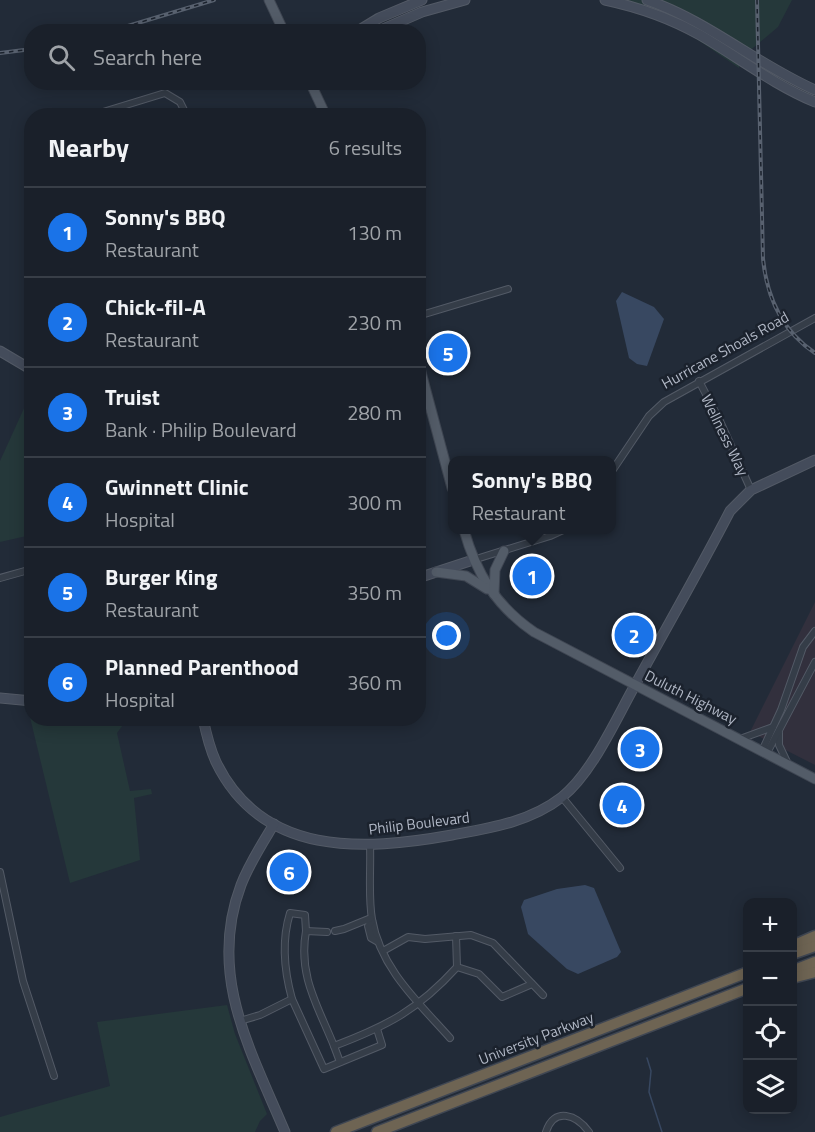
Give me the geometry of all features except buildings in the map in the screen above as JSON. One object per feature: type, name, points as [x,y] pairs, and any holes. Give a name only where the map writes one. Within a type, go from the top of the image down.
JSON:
[{"type":"highway","points":[[797,944],[815,936]]},
{"type":"highway","points":[[797,952],[815,946]]},
{"type":"highway","points":[[797,969],[815,962]]},
{"type":"highway","points":[[680,998],[715,978],[743,966]]},
{"type":"highway","points":[[797,977],[815,972]]},
{"type":"highway","name":"University Parkway","points":[[336,1132],[743,974]]},
{"type":"highway","name":"University Parkway","points":[[377,1132],[743,990]]},
{"type":"main road","points":[[270,1],[280,24]]},
{"type":"main road","points":[[314,90],[322,108]]},
{"type":"main road","points":[[426,400],[448,472]]},
{"type":"main road","name":"Duluth Highway","points":[[465,534],[473,560],[494,594],[510,613],[534,632],[815,779]]},
{"type":"main road","points":[[494,594],[495,570],[504,551]]},
{"type":"main road","points":[[436,572],[466,576],[494,594]]},
{"type":"street","points":[[369,24],[422,0]]},
{"type":"street","points":[[394,24],[422,12],[465,0]]},
{"type":"street","points":[[605,0],[648,12],[685,27],[775,83],[815,102]]},
{"type":"street","points":[[647,0],[705,26],[777,71],[815,90]]},
{"type":"street","points":[[116,108],[165,93],[180,102],[183,108]]},
{"type":"street","points":[[426,314],[508,289]]},
{"type":"street","name":"Hurricane Shoals Road","points":[[616,465],[654,411],[670,398],[815,318]]},
{"type":"street","points":[[0,351],[24,365]]},
{"type":"street","name":"Wellness Way","points":[[699,381],[719,419],[750,490]]},
{"type":"street","points":[[750,490],[815,460]]},
{"type":"street","name":"Philip Boulevard","points":[[205,726],[215,760],[229,782],[249,806],[274,825],[302,838],[325,843],[370,845],[423,840],[514,823],[562,797],[595,758],[730,511],[750,490]]},
{"type":"street","points":[[426,575],[554,534]]},
{"type":"street","points":[[0,578],[24,571]]},
{"type":"street","points":[[788,764],[778,742],[776,728],[803,647],[815,631]]},
{"type":"street","points":[[764,752],[815,662]]},
{"type":"street","points":[[0,698],[24,700]]},
{"type":"street","points":[[206,732],[207,726]]},
{"type":"street","points":[[740,740],[776,728]]},
{"type":"street","points":[[562,797],[620,868]]},
{"type":"street","points":[[274,825],[247,871],[236,901],[231,923],[229,971],[232,995],[239,1019],[285,1132]]},
{"type":"street","points":[[370,845],[374,930],[371,938],[379,943],[395,976],[450,1038]]},
{"type":"street","points":[[0,872],[24,981],[54,1076]]},
{"type":"street","points":[[340,1062],[307,979],[303,960],[306,915],[290,912],[284,949],[286,975],[292,999],[324,1069],[382,1045],[377,1029]]},
{"type":"street","points":[[335,931],[372,919]]},
{"type":"street","points":[[306,931],[327,932]]},
{"type":"street","points":[[383,951],[408,937],[425,939],[471,935],[493,943],[543,995]]},
{"type":"street","points":[[334,1046],[377,1029],[405,1014],[419,1003],[457,967],[456,936]]},
{"type":"street","points":[[457,967],[478,974],[502,997],[532,984]]},
{"type":"street","points":[[239,1019],[292,999]]},
{"type":"street","points":[[546,1132],[547,1127],[556,1117],[564,1115],[583,1123],[589,1132]]},
{"type":"shaded area","points":[[615,0],[792,0],[778,27],[741,58],[739,68],[651,8]]},
{"type":"shaded area","points":[[24,408],[24,537],[0,542],[0,461]]},
{"type":"shaded area","points":[[815,602],[815,765],[750,732]]},
{"type":"shaded area","points":[[32,726],[122,726],[117,733],[130,791],[151,789],[152,794],[134,798],[140,860],[70,883]]},
{"type":"shaded area","points":[[227,1005],[235,1034],[267,1114],[260,1121],[255,1132],[0,1132],[0,1117],[110,1086],[97,1022]]},
{"type":"water","points":[[622,292],[654,307],[664,319],[647,366],[637,364],[629,358],[616,301]]},
{"type":"water","points":[[585,885],[594,888],[621,952],[617,957],[578,974],[567,969],[528,934],[521,907],[524,900],[557,889]]},
{"type":"waterway","points":[[647,1058],[651,1071],[649,1092],[662,1132]]},
{"type":"railway","points":[[134,24],[214,0]]},
{"type":"railway","points":[[757,0],[765,273],[773,300],[785,324],[803,344],[815,353]]},
{"type":"railway","points":[[0,53],[24,50]]},
{"type":"place","name":"Burger King","points":[[448,353]]},
{"type":"place","name":"Sonny's BBQ","points":[[532,576]]},
{"type":"place","name":"Chick-fil-A","points":[[634,635]]},
{"type":"place","name":"Truist","points":[[640,749]]},
{"type":"place","name":"Gwinnett Clinic","points":[[622,805]]},
{"type":"place","name":"Planned Parenthood","points":[[289,872]]}]
